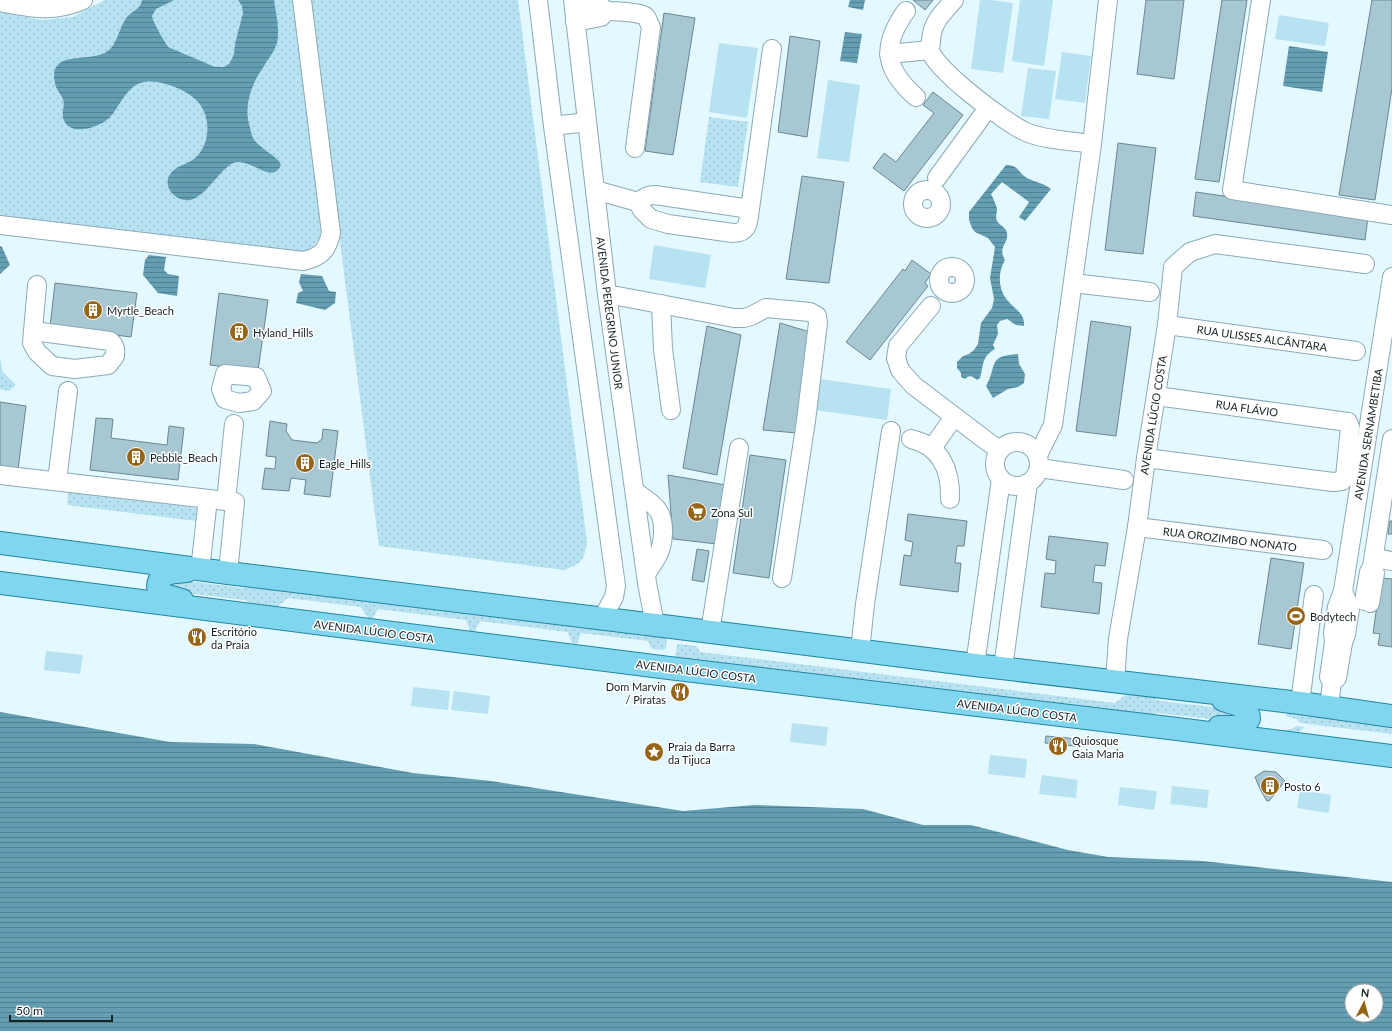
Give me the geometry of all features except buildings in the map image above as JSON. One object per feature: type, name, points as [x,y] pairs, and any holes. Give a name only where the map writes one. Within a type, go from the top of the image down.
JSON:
[{"type":"main road","points":[[0,543],[200,570],[1329,707],[1392,716]]},
{"type":"main road","points":[[200,570],[166,574],[159,579],[158,587],[164,595],[232,612]]},
{"type":"main road","name":"AVENIDA LÚCIO COSTA","points":[[0,583],[669,668],[1392,756]]},
{"type":"main road","points":[[1170,728],[1242,727],[1249,720],[1249,715],[1243,707],[1197,692]]},
{"type":"street","points":[[0,2],[29,8],[49,9],[74,4],[83,0]]},
{"type":"street","points":[[0,225],[303,261],[315,258],[321,254],[326,249],[331,233],[302,0]]},
{"type":"street","points":[[538,0],[553,126],[616,586],[614,597],[602,619]]},
{"type":"street","points":[[954,0],[936,20],[931,31],[930,50],[936,62],[988,108],[1026,132],[1052,139],[1092,144]]},
{"type":"street","points":[[1108,0],[1092,144],[1053,425],[1039,461],[1037,474],[1028,483],[1021,486],[1014,486],[1006,483],[1001,479],[995,467],[995,461],[1004,445],[1017,441],[1030,445],[1039,461],[1124,480]]},
{"type":"street","points":[[1261,0],[1232,190],[1392,215]]},
{"type":"street","points":[[574,9],[601,17],[608,7],[632,6],[649,21],[650,27],[635,148]]},
{"type":"street","name":"AVENIDA PEREGRINO JUNIOR","points":[[574,9],[606,294],[646,574],[656,625]]},
{"type":"street","points":[[906,12],[893,33],[889,54],[890,62],[895,73],[907,89],[916,97]]},
{"type":"street","points":[[595,190],[638,202],[642,210],[651,219],[668,224],[733,233],[740,233],[744,231],[747,226],[750,209],[772,49]]},
{"type":"street","points":[[889,54],[930,50]]},
{"type":"street","points":[[932,187],[988,108]]},
{"type":"street","points":[[553,126],[587,122]]},
{"type":"street","points":[[638,202],[649,195],[655,195],[750,209]]},
{"type":"street","name":"AVENIDA LÚCIO COSTA","points":[[1115,681],[1118,639],[1137,528],[1146,458],[1167,325],[1173,267],[1190,252],[1216,244],[1365,264]]},
{"type":"street","name":"AVENIDA SERNAMBETIBA","points":[[1329,707],[1332,682],[1337,678],[1350,609],[1343,591],[1392,277]]},
{"type":"street","points":[[1073,284],[1150,292]]},
{"type":"street","points":[[41,285],[37,331],[32,343],[37,352],[52,366],[68,391]]},
{"type":"street","points":[[945,289],[898,346],[896,358],[900,370],[913,385],[1000,450]]},
{"type":"street","points":[[606,294],[734,318],[751,316],[766,308],[810,312],[817,316],[818,324],[806,421],[782,578]]},
{"type":"street","points":[[661,304],[663,349],[671,410]]},
{"type":"street","name":"RUA ULISSES ALCÂNTARA","points":[[1167,325],[1356,351]]},
{"type":"street","points":[[37,331],[110,341],[116,349],[115,356],[108,365],[75,369],[52,366]]},
{"type":"street","points":[[56,481],[68,391],[75,369]]},
{"type":"street","name":"RUA FLÁVIO","points":[[1146,458],[1333,482],[1342,481],[1345,477],[1350,427],[1348,422],[1156,396]]},
{"type":"street","points":[[228,573],[234,424],[239,402]]},
{"type":"street","points":[[932,448],[954,417]]},
{"type":"street","points":[[860,651],[865,604],[891,431]]},
{"type":"street","points":[[911,439],[920,441],[932,448],[941,460],[948,474],[951,487],[950,499]]},
{"type":"street","points":[[1367,602],[1369,572],[1378,557],[1392,439]]},
{"type":"street","points":[[710,632],[739,448]]},
{"type":"street","points":[[0,475],[230,501]]},
{"type":"street","points":[[975,665],[1001,479]]},
{"type":"street","points":[[1003,668],[1028,483]]},
{"type":"street","points":[[200,570],[208,499]]},
{"type":"street","name":"RUA OROZIMBO NONATO","points":[[1137,528],[1323,550]]},
{"type":"street","points":[[1378,557],[1392,561]]},
{"type":"street","points":[[1300,704],[1314,595]]},
{"type":"shaded area","points":[[105,0],[294,0],[322,219],[320,237],[309,253],[0,219],[0,12],[42,20],[73,17]]},
{"type":"shaded area","points":[[142,0],[174,0],[156,9],[152,16],[168,47],[215,67],[224,67],[230,63],[234,54],[243,13],[242,6],[238,0],[274,0],[278,27],[277,43],[256,79],[250,94],[248,101],[248,116],[255,141],[279,161],[281,165],[277,171],[272,173],[266,172],[246,163],[233,163],[196,198],[185,200],[176,197],[172,194],[168,186],[169,176],[174,170],[191,161],[200,153],[207,137],[207,120],[200,104],[194,98],[173,86],[156,82],[140,83],[133,87],[126,94],[109,118],[98,125],[91,128],[77,129],[70,127],[66,123],[63,117],[63,99],[55,83],[54,72],[58,65],[64,61],[101,55],[108,51],[114,44],[127,17],[137,9]]},
{"type":"shaded area","points":[[309,0],[518,0],[587,542],[583,557],[578,563],[570,568],[564,570],[379,546]]},
{"type":"shaded area","points":[[850,0],[865,0],[863,10],[848,7]]},
{"type":"shaded area","points":[[980,0],[1013,3],[1003,73],[971,69]]},
{"type":"shaded area","points":[[1020,0],[1053,0],[1044,66],[1012,61]]},
{"type":"shaded area","points":[[1279,15],[1329,23],[1325,46],[1275,39]]},
{"type":"shaded area","points":[[845,32],[862,34],[857,63],[840,61]]},
{"type":"shaded area","points":[[719,43],[758,48],[747,118],[709,112]]},
{"type":"shaded area","points":[[1289,46],[1328,52],[1322,92],[1283,86]]},
{"type":"shaded area","points":[[1062,52],[1091,56],[1085,103],[1055,99]]},
{"type":"shaded area","points":[[1028,68],[1056,71],[1049,119],[1021,116]]},
{"type":"shaded area","points":[[828,80],[860,85],[849,162],[817,158]]},
{"type":"shaded area","points":[[709,117],[748,122],[738,187],[700,182]]},
{"type":"shaded area","points":[[1006,165],[1014,166],[1027,178],[1051,189],[1025,221],[1019,217],[1029,202],[1002,182],[991,194],[997,209],[997,221],[1007,233],[1002,251],[1005,260],[1002,265],[1000,276],[1001,288],[1006,299],[1022,316],[1024,326],[1016,325],[1007,319],[1000,321],[997,325],[998,334],[993,345],[995,349],[985,358],[980,378],[977,380],[970,376],[965,379],[961,377],[961,373],[957,368],[957,362],[963,356],[974,350],[978,344],[981,323],[992,308],[994,299],[990,278],[995,247],[988,238],[975,232],[972,228],[969,220],[969,212]]},
{"type":"shaded area","points":[[654,245],[711,255],[705,288],[649,279]]},
{"type":"shaded area","points":[[0,246],[2,247],[10,265],[0,274]]},
{"type":"shaded area","points":[[149,255],[166,257],[164,270],[168,274],[179,276],[177,296],[158,293],[143,275],[145,260]]},
{"type":"shaded area","points":[[301,274],[322,276],[329,291],[336,292],[335,303],[325,310],[296,303],[298,293],[303,291],[299,282]]},
{"type":"shaded area","points":[[1018,354],[1019,364],[1025,374],[1024,383],[1018,387],[1008,389],[993,398],[986,386],[990,379],[994,363],[1001,357]]},
{"type":"shaded area","points":[[0,361],[2,371],[16,385],[9,391],[0,389]]},
{"type":"shaded area","points":[[820,379],[891,389],[887,420],[815,410]]},
{"type":"shaded area","points":[[68,491],[197,508],[196,521],[67,505]]},
{"type":"shaded area","points":[[170,579],[243,588],[264,584],[667,635],[666,648],[664,650],[652,649],[648,641],[581,633],[577,644],[572,643],[568,632],[480,621],[475,632],[470,631],[466,620],[378,609],[372,619],[368,618],[361,607],[288,598],[277,607],[264,609],[245,600],[168,591]]},
{"type":"shaded area","points":[[677,645],[696,646],[700,652],[1115,703],[1130,692],[1145,694],[1161,701],[1237,710],[1237,722],[1158,713],[1139,716],[675,659]]},
{"type":"shaded area","points":[[46,651],[83,655],[80,674],[44,670]]},
{"type":"shaded area","points":[[413,687],[450,691],[448,710],[411,706]]},
{"type":"shaded area","points":[[454,691],[490,696],[488,714],[451,710]]},
{"type":"shaded area","points":[[1286,711],[1392,724],[1392,734],[1300,723],[1296,719],[1286,715]]},
{"type":"shaded area","points":[[0,712],[170,742],[254,744],[413,773],[491,781],[683,811],[754,805],[863,809],[923,825],[971,825],[1068,850],[1108,857],[1203,861],[1392,882],[1392,1031],[0,1031]]},
{"type":"shaded area","points":[[792,723],[828,727],[826,746],[790,742]]},
{"type":"shaded area","points":[[1296,726],[1305,727],[1294,736],[1282,735],[1283,730],[1292,729]]},
{"type":"shaded area","points":[[990,755],[1027,759],[1025,778],[988,774]]},
{"type":"shaded area","points":[[1042,775],[1078,780],[1076,798],[1039,794]]},
{"type":"shaded area","points":[[1172,786],[1209,790],[1207,808],[1170,804]]},
{"type":"shaded area","points":[[1120,787],[1157,791],[1154,810],[1118,805]]},
{"type":"shaded area","points":[[1300,790],[1331,795],[1329,813],[1297,808]]},
{"type":"place","name":"Myrtle_Beach","points":[[93,310]]},
{"type":"place","name":"Hyland_Hills","points":[[239,332]]},
{"type":"place","name":"Pebble_Beach","points":[[136,457]]},
{"type":"place","name":"Eagle_Hills","points":[[305,463]]},
{"type":"place","name":"Zona Sul","points":[[697,512]]},
{"type":"place","name":"Bodytech","points":[[1296,616]]},
{"type":"place","name":"Escritório da Praia","points":[[197,637]]},
{"type":"place","name":"Dom Marvin / Piratas","points":[[680,692]]},
{"type":"place","name":"Quiosque Gaia Maria","points":[[1058,746]]},
{"type":"place","name":"Praia da Barra da Tijuca","points":[[654,752]]},
{"type":"place","name":"Posto 6","points":[[1270,786]]}]
